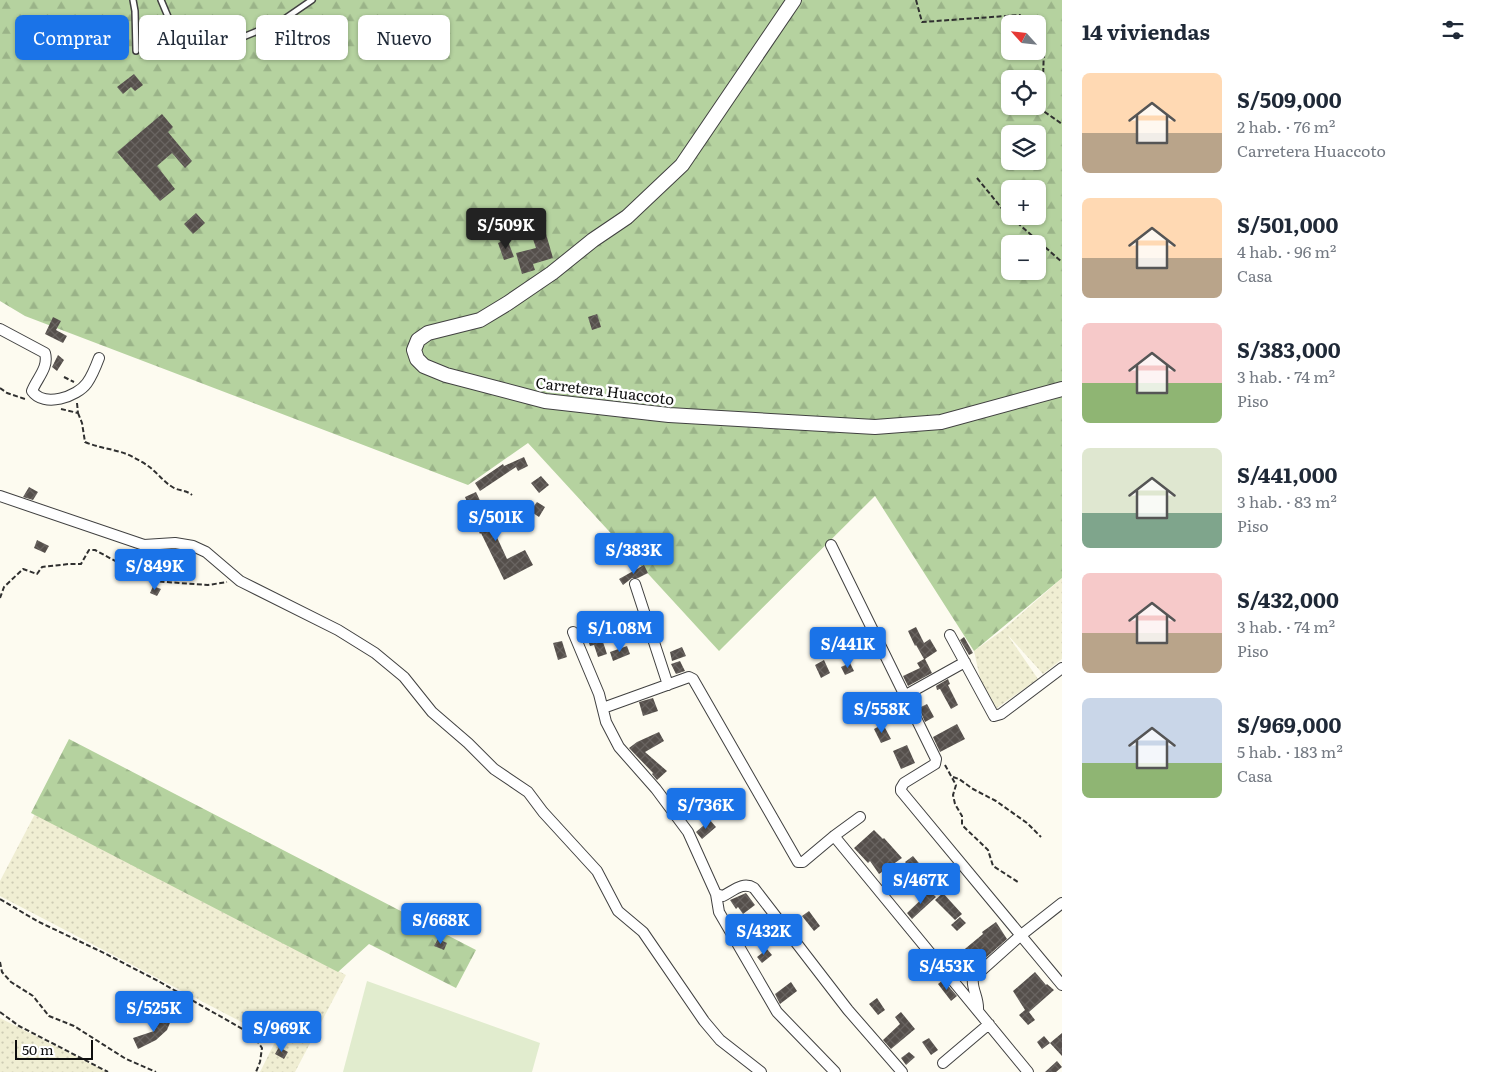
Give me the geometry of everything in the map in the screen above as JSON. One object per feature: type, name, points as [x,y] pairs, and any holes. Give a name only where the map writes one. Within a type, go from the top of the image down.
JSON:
[{"type":"street","name":"Carretera Huaccoto","points":[[794,0],[682,165],[627,217],[508,303],[480,320],[428,333],[418,340],[414,350],[417,359],[424,366],[446,375],[545,401],[669,415],[875,427],[941,422],[1062,389]]},
{"type":"street","points":[[0,329],[44,353],[46,366],[32,391],[36,395],[51,400],[76,393],[87,384],[100,358]]},
{"type":"street","points":[[0,496],[144,545],[175,543],[193,546],[206,552],[240,580],[338,630],[375,653],[404,677],[432,712],[468,743],[494,769],[528,792],[543,812],[597,871],[618,911],[643,932],[704,1021],[720,1040],[761,1072]]},
{"type":"street","points":[[831,545],[937,761],[904,783],[901,792],[1062,985]]},
{"type":"street","points":[[635,584],[668,685]]},
{"type":"street","points":[[573,632],[599,694],[606,722],[618,747],[656,789],[688,832],[716,894],[719,912],[777,1012],[835,1072]]},
{"type":"street","points":[[950,635],[994,716],[1001,714],[1062,668]]},
{"type":"street","points":[[904,696],[965,662]]},
{"type":"street","points":[[603,708],[689,677],[693,679],[798,862],[803,862],[860,817]]},
{"type":"street","points":[[834,836],[1028,1072]]},
{"type":"street","points":[[716,894],[723,896],[742,886],[749,885],[754,888],[848,1010],[902,1072]]},
{"type":"street","points":[[978,1010],[972,983],[973,978],[1020,936],[1062,903]]},
{"type":"street","points":[[943,1063],[989,1024]]},
{"type":"lane","points":[[133,0],[136,50]]},
{"type":"lane","points":[[160,0],[168,18],[192,40],[205,46],[216,48],[280,22],[312,0]]},
{"type":"path","points":[[916,0],[922,22],[1001,16]]},
{"type":"path","points":[[1044,60],[1042,110],[1062,124]]},
{"type":"path","points":[[977,178],[1004,212],[1062,262]]},
{"type":"path","points":[[78,413],[82,423],[85,442],[98,448],[117,450],[134,458],[153,470],[161,479],[175,489],[187,491],[192,495]]},
{"type":"path","points":[[0,598],[4,587],[23,569],[38,574],[42,566],[81,564],[89,550],[95,550],[152,581],[208,585],[240,580]]},
{"type":"path","points":[[935,758],[941,759],[953,777],[956,785],[953,795],[955,804],[962,816],[962,825],[988,850],[993,866],[1018,882]]},
{"type":"path","points":[[953,777],[996,801],[1027,823],[1041,837]]},
{"type":"path","points":[[0,899],[37,921],[160,982],[253,1035],[262,1048],[256,1072]]},
{"type":"path","points":[[0,962],[2,972],[11,982],[32,996],[49,1016],[74,1026],[126,1059],[156,1072]]},
{"type":"path","points":[[0,1012],[19,1026],[108,1072]]},
{"type":"shaded area","points":[[1062,578],[1062,659],[1043,674],[1007,634],[1038,679],[988,714],[974,651],[1003,630]]},
{"type":"shaded area","points":[[36,812],[346,975],[295,1072],[260,1072],[276,1040],[0,896],[0,881]]},
{"type":"shaded area","points":[[0,1018],[107,1072],[0,1072]]},
{"type":"green space","points":[[0,0],[1062,0],[1062,578],[974,651],[875,496],[719,651],[528,443],[468,485],[25,316],[0,301]]},
{"type":"green space","points":[[69,739],[476,950],[456,988],[369,944],[338,972],[31,813]]},
{"type":"green space","points":[[367,981],[540,1043],[532,1072],[343,1072]]},
{"type":"building","points":[[134,74],[143,85],[135,91],[131,87],[123,94],[117,87]]},
{"type":"building","points":[[162,114],[173,127],[168,132],[192,161],[185,168],[172,153],[157,166],[175,189],[160,201],[117,152]]},
{"type":"building","points":[[196,213],[205,223],[193,234],[184,224]]},
{"type":"building","points":[[546,234],[553,258],[533,264],[535,270],[522,274],[516,253],[536,248],[533,239]]},
{"type":"building","points":[[507,239],[514,257],[504,260],[498,243]]},
{"type":"building","points":[[597,314],[601,327],[592,330],[588,317]]},
{"type":"building","points":[[53,317],[61,321],[56,330],[67,336],[63,343],[45,334]]},
{"type":"building","points":[[58,355],[64,360],[57,371],[52,367]]},
{"type":"building","points":[[524,457],[528,466],[518,471],[516,467],[480,491],[475,483],[503,464],[504,466]]},
{"type":"building","points":[[541,476],[549,485],[539,493],[531,483]]},
{"type":"building","points":[[29,487],[38,492],[33,500],[23,497]]},
{"type":"building","points":[[476,492],[507,559],[525,550],[533,565],[504,580],[480,534],[465,497]]},
{"type":"building","points":[[537,502],[545,507],[539,517],[530,511]]},
{"type":"building","points":[[37,540],[49,546],[45,553],[34,548]]},
{"type":"building","points":[[644,565],[648,573],[638,578],[632,578],[623,585],[619,579]]},
{"type":"building","points":[[153,586],[161,589],[157,596],[150,593]]},
{"type":"building","points":[[597,624],[607,654],[598,657],[594,645],[590,646],[587,638],[591,637],[588,627]]},
{"type":"building","points":[[916,627],[924,643],[930,639],[937,651],[925,659],[932,673],[908,686],[903,676],[920,668],[917,663],[924,659],[908,631]]},
{"type":"building","points":[[964,637],[973,653],[969,655],[960,640]]},
{"type":"building","points":[[562,641],[567,657],[558,660],[553,643]]},
{"type":"building","points":[[627,646],[630,654],[613,661],[610,652]]},
{"type":"building","points":[[682,647],[686,656],[672,661],[670,652]]},
{"type":"building","points":[[824,660],[830,673],[821,678],[815,665]]},
{"type":"building","points":[[680,661],[685,671],[676,674],[671,664]]},
{"type":"building","points":[[850,663],[854,671],[845,675],[841,667]]},
{"type":"building","points":[[948,679],[950,684],[948,685],[958,705],[951,709],[940,689],[937,690],[936,686]]},
{"type":"building","points":[[653,698],[658,711],[643,716],[639,702]]},
{"type":"building","points":[[927,704],[934,717],[925,722],[919,708]]},
{"type":"building","points":[[883,724],[891,739],[881,743],[874,729]]},
{"type":"building","points":[[957,724],[965,739],[940,752],[933,737]]},
{"type":"building","points":[[659,732],[664,741],[645,752],[667,771],[657,780],[653,773],[629,748],[637,742]]},
{"type":"building","points":[[907,745],[915,763],[901,769],[893,751]]},
{"type":"building","points":[[710,820],[716,827],[702,839],[696,832]]},
{"type":"building","points":[[874,830],[902,858],[879,874],[870,861],[868,863],[854,848]]},
{"type":"building","points":[[913,856],[923,868],[915,874],[905,862]]},
{"type":"building","points":[[912,871],[918,879],[911,885],[905,877]]},
{"type":"building","points":[[930,891],[936,897],[912,919],[907,913]]},
{"type":"building","points":[[746,893],[755,905],[743,914],[738,907],[736,909],[730,900]]},
{"type":"building","points":[[943,893],[962,914],[955,920],[935,900]]},
{"type":"building","points":[[809,911],[820,926],[814,931],[802,916]]},
{"type":"building","points":[[960,917],[966,923],[957,931],[951,925]]},
{"type":"building","points":[[996,922],[1007,939],[973,969],[960,953],[983,934],[982,932]]},
{"type":"building","points":[[438,939],[447,943],[444,950],[434,946]]},
{"type":"building","points":[[767,949],[772,955],[762,963],[757,957]]},
{"type":"building","points":[[1035,972],[1046,985],[1054,990],[1029,1012],[1035,1020],[1028,1025],[1019,1015],[1025,1010],[1013,991]]},
{"type":"building","points":[[943,980],[957,996],[951,1001],[938,984]]},
{"type":"building","points":[[791,982],[797,991],[780,1004],[775,994]]},
{"type":"building","points":[[877,998],[885,1010],[878,1015],[869,1004]]},
{"type":"building","points":[[901,1012],[915,1029],[891,1049],[883,1040],[900,1024],[895,1017]]},
{"type":"building","points":[[163,1015],[172,1018],[167,1030],[156,1040],[138,1049],[133,1038],[154,1031]]},
{"type":"building","points":[[1062,1033],[1062,1056],[1050,1043]]},
{"type":"building","points":[[1044,1036],[1050,1043],[1042,1049],[1037,1042]]},
{"type":"building","points":[[929,1038],[938,1050],[931,1055],[922,1042]]},
{"type":"building","points":[[279,1047],[288,1052],[284,1059],[275,1054]]},
{"type":"building","points":[[909,1052],[915,1057],[906,1065],[901,1058]]},
{"type":"building","points":[[1057,1061],[1062,1067],[1056,1072],[1045,1072]]}]
